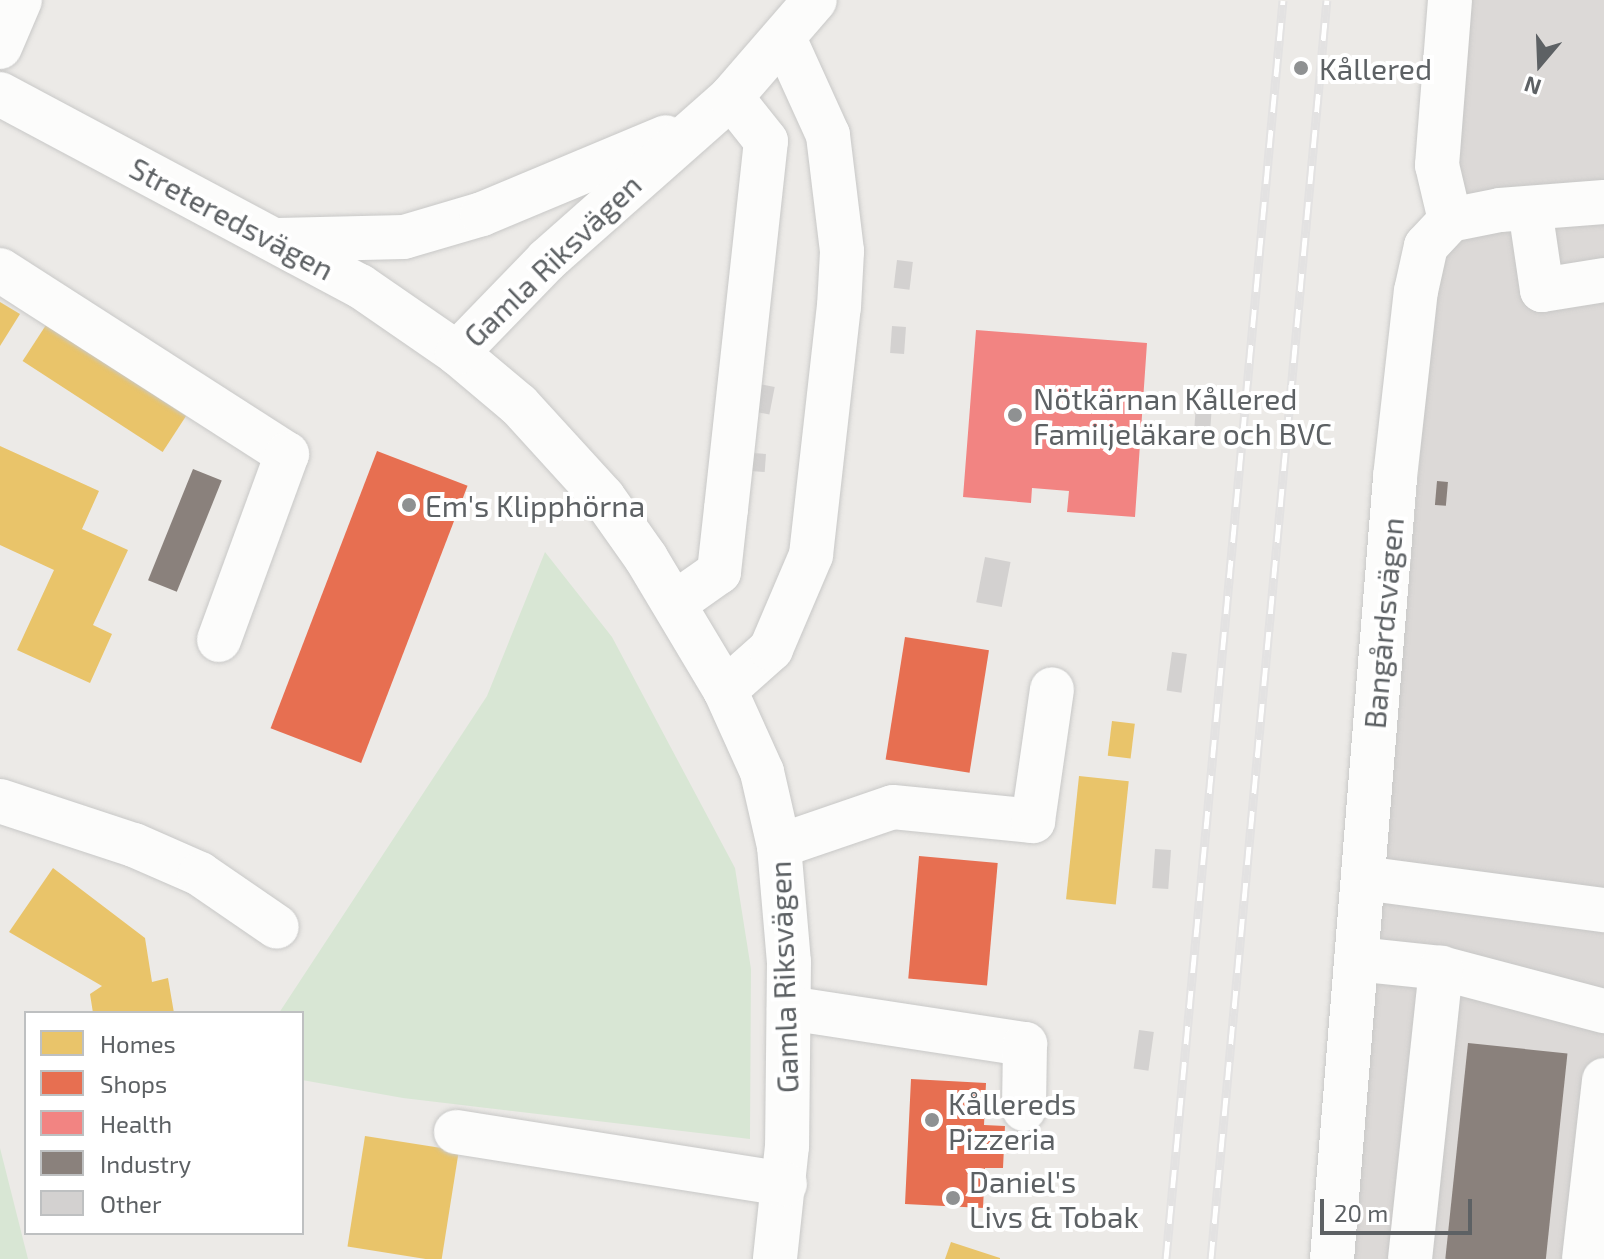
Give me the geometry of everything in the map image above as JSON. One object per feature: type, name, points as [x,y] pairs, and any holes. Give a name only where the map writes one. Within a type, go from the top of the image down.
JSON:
[{"type":"street","points":[[0,47],[20,0]]},
{"type":"street","name":"Gamla Riksvägen","points":[[775,1259],[785,1184],[789,1008],[779,846],[762,772],[725,690],[675,603],[603,497],[519,405],[457,353],[547,260],[688,131],[731,97],[785,40],[815,0]]},
{"type":"street","points":[[1450,0],[1437,165],[1450,220],[1604,202]]},
{"type":"street","points":[[725,690],[771,649],[811,555],[839,307],[842,251],[828,135],[785,40]]},
{"type":"street","name":"Streteredsvägen","points":[[0,94],[360,286],[457,353]]},
{"type":"street","points":[[675,603],[719,572],[726,509],[766,141],[731,97]]},
{"type":"street","name":"Gamla Riksvägen","points":[[271,240],[404,237],[482,214],[647,143],[688,131]]},
{"type":"street","points":[[1530,209],[1542,290],[1604,280]]},
{"type":"street","name":"Bangårdsvägen","points":[[1332,1259],[1395,477],[1416,291],[1426,246],[1450,220]]},
{"type":"street","points":[[0,270],[287,454],[219,640]]},
{"type":"street","points":[[779,846],[893,807],[1033,821],[1052,689]]},
{"type":"street","points":[[0,801],[134,845],[187,868],[277,927]]},
{"type":"street","points":[[1363,878],[1604,910]]},
{"type":"street","points":[[1356,959],[1441,968],[1604,1011]]},
{"type":"street","points":[[1410,1259],[1441,968]]},
{"type":"street","points":[[789,1008],[1025,1044],[1024,1109]]},
{"type":"street","points":[[1584,1259],[1604,1080]]},
{"type":"street","points":[[456,1132],[785,1184]]},
{"type":"shaded area","points":[[1461,0],[1604,0],[1604,1259],[1348,1259]]},
{"type":"green space","points":[[545,552],[612,637],[735,868],[751,969],[750,1139],[403,1098],[304,1080],[304,1011],[280,1011],[487,696]]},
{"type":"green space","points":[[0,1148],[28,1259],[0,1259]]},
{"type":"building: Homes","points":[[0,302],[20,314],[0,346]]},
{"type":"building: Homes","points":[[46,325],[186,416],[163,452],[23,361]]},
{"type":"building: Homes","points":[[0,446],[99,491],[82,529],[128,550],[93,625],[112,634],[90,683],[17,650],[54,570],[0,545]]},
{"type":"building: Homes","points":[[1112,721],[1135,724],[1131,759],[1108,756]]},
{"type":"building: Homes","points":[[1079,776],[1129,781],[1116,905],[1066,899]]},
{"type":"building: Homes","points":[[53,868],[145,938],[152,982],[168,978],[174,1011],[93,1011],[90,994],[102,986],[9,932]]},
{"type":"building: Homes","points":[[365,1136],[459,1151],[442,1259],[347,1247]]},
{"type":"building: Homes","points":[[951,1242],[1000,1258],[1000,1259],[945,1259]]},
{"type":"building: Shops","points":[[377,451],[468,486],[361,763],[271,728]]},
{"type":"building: Shops","points":[[905,637],[989,650],[970,773],[886,759]]},
{"type":"building: Shops","points":[[919,856],[998,863],[987,985],[908,979]]},
{"type":"building: Shops","points":[[911,1079],[986,1083],[984,1125],[1005,1126],[1003,1168],[985,1168],[983,1208],[905,1204]]},
{"type":"building: Health","points":[[976,330],[1147,343],[1135,517],[1067,512],[1069,491],[1032,488],[1031,503],[963,497]]},
{"type":"building: Industry","points":[[193,469],[222,481],[177,592],[148,580]]},
{"type":"building: Industry","points":[[1437,481],[1448,482],[1446,506],[1435,505]]},
{"type":"building: Industry","points":[[1468,1043],[1567,1053],[1546,1259],[1445,1259]]},
{"type":"building: Other","points":[[897,260],[913,262],[909,290],[894,288]]},
{"type":"building: Other","points":[[892,326],[906,327],[904,354],[890,353]]},
{"type":"building: Other","points":[[759,384],[775,387],[769,415],[754,411]]},
{"type":"building: Other","points":[[1197,390],[1213,391],[1210,429],[1194,428]]},
{"type":"building: Other","points":[[752,453],[766,454],[765,472],[751,471]]},
{"type":"building: Other","points":[[985,557],[1011,562],[1002,607],[976,602]]},
{"type":"building: Other","points":[[1172,652],[1187,654],[1181,693],[1167,691]]},
{"type":"building: Other","points":[[1155,849],[1171,850],[1168,889],[1152,888]]},
{"type":"building: Other","points":[[1139,1030],[1154,1032],[1148,1071],[1134,1069]]},
{"type":"railway","points":[[1166,1259],[1283,0]]},
{"type":"railway","points":[[1211,1259],[1327,0]]},
{"type":"place","name":"Kållered","points":[[1301,68]]},
{"type":"place","name":"Nötkärnan Kållered Familjeläkare och BVC","points":[[1015,415]]},
{"type":"place","name":"Em's Klipphörna","points":[[409,505]]},
{"type":"place","name":"Kållereds Pizzeria","points":[[932,1120]]},
{"type":"place","name":"Daniel's Livs & Tobak","points":[[953,1198]]}]
